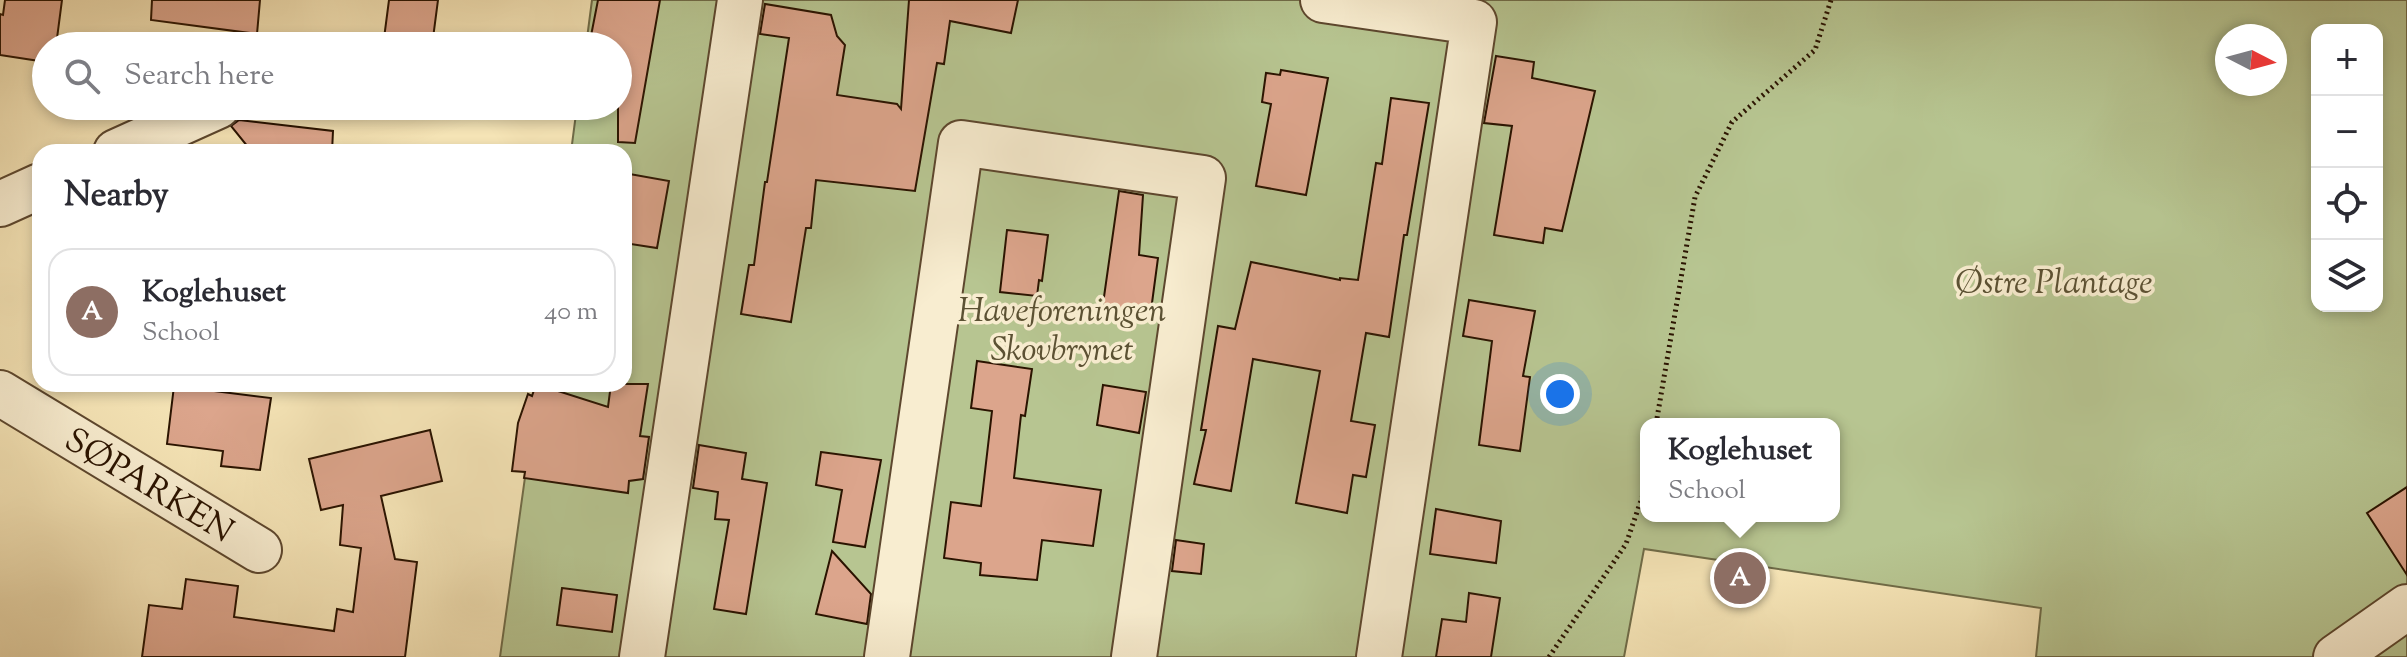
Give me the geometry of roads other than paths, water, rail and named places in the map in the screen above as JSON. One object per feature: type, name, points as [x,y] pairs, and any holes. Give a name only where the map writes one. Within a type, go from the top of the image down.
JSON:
[{"type":"street","points":[[642,657],[740,0]]},
{"type":"street","points":[[1323,0],[1474,22],[1379,657]]},
{"type":"street","points":[[134,144],[187,120]]},
{"type":"street","points":[[887,657],[961,143],[1203,178],[1134,657]]},
{"type":"street","points":[[0,204],[32,190]]},
{"type":"street","name":"SØPARKEN","points":[[0,393],[259,550]]},
{"type":"street","points":[[2336,657],[2407,607]]},
{"type":"place","name":"Koglehuset","points":[[1740,578]]},
{"type":"park label","name":"Østre Plantage","points":[[2054,281]]},
{"type":"park label","name":"Haveforeningen Skovbrynet","points":[[1062,328]]}]
